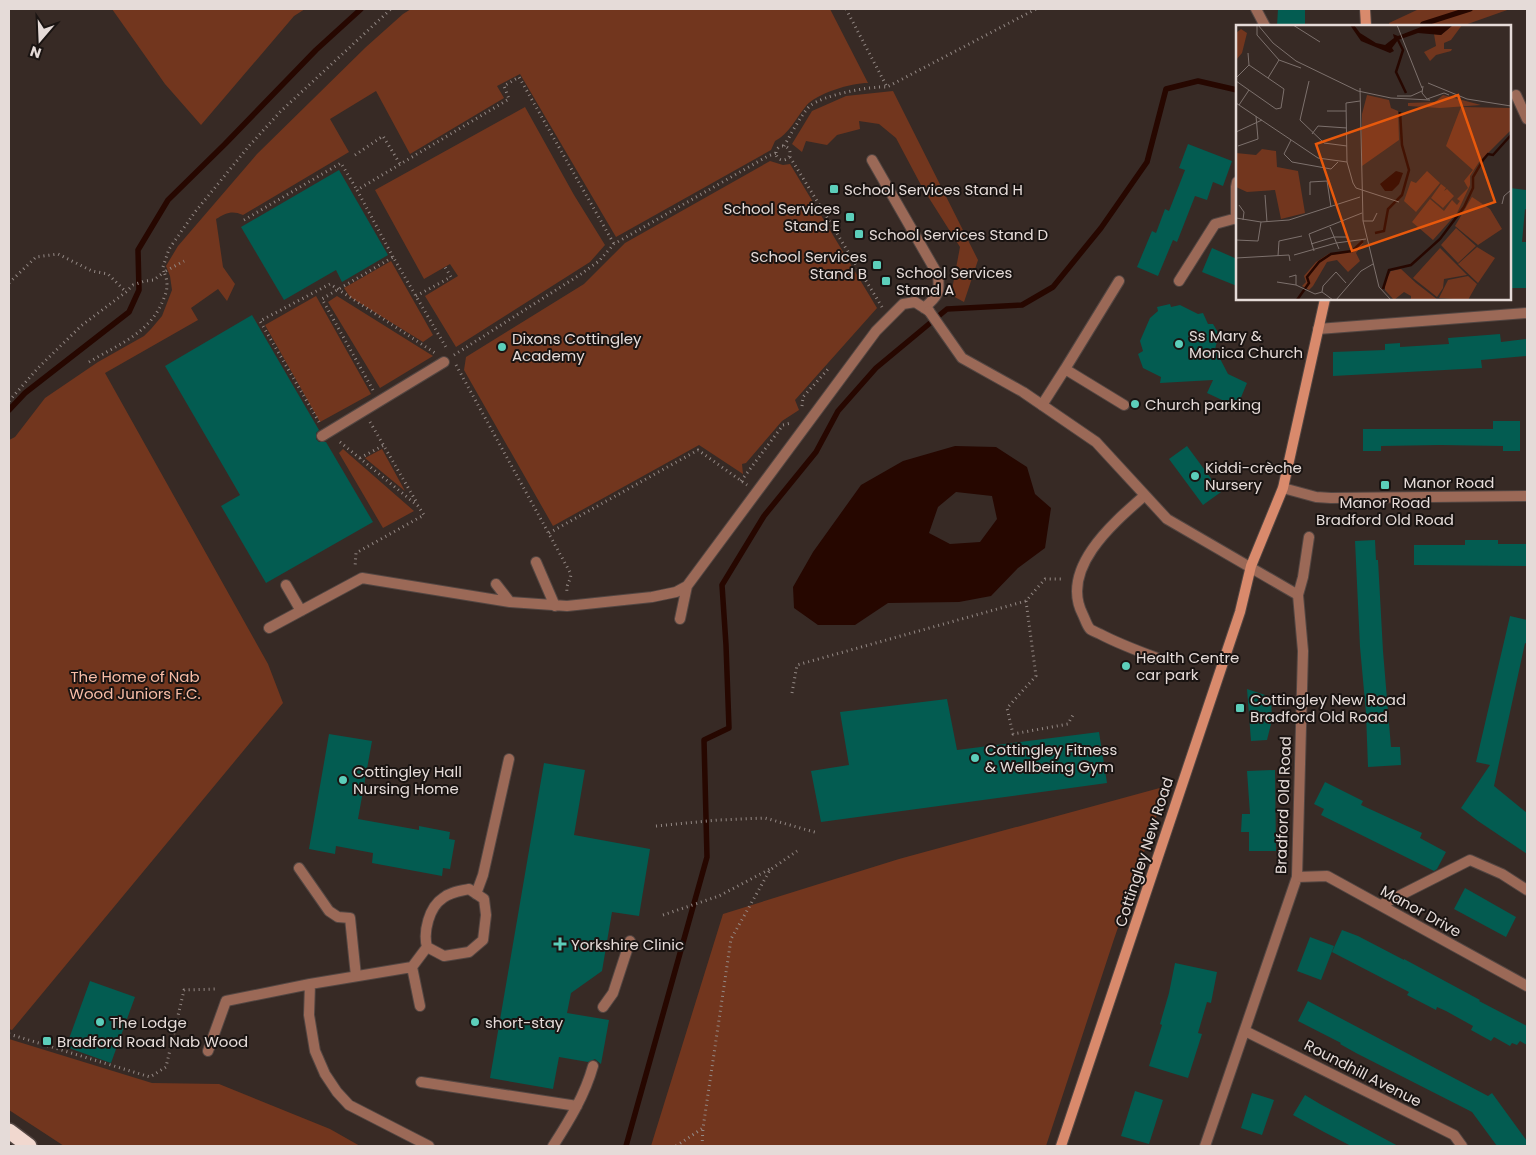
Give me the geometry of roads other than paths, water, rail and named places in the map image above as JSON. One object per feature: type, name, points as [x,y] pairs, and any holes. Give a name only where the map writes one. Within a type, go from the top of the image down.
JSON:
[{"type":"highway","points":[[9,1131],[29,1146]]},
{"type":"main road","points":[[1366,9],[1366,25]]},
{"type":"main road","points":[[1318,329],[1324,300]]},
{"type":"main road","name":"Cottingley New Road","points":[[1061,1146],[1240,612],[1251,566],[1283,488],[1318,329]]},
{"type":"street","points":[[1256,9],[1264,25]]},
{"type":"street","points":[[1513,94],[1527,97]]},
{"type":"street","points":[[1513,94],[1527,119]]},
{"type":"street","points":[[872,160],[938,274],[939,287],[936,298],[927,310]]},
{"type":"street","points":[[1179,281],[1215,224],[1236,218]]},
{"type":"street","points":[[1042,405],[1119,281]]},
{"type":"street","points":[[680,618],[688,586],[757,492],[876,332],[903,304],[915,302],[927,310],[962,358],[1024,392],[1096,442],[1167,519],[1298,595]]},
{"type":"street","points":[[1318,329],[1527,313]]},
{"type":"street","points":[[325,434],[380,401],[444,358]]},
{"type":"street","points":[[1065,369],[1124,405]]},
{"type":"street","name":"Manor Road","points":[[1283,488],[1316,497],[1331,498],[1527,496]]},
{"type":"street","points":[[1144,496],[1111,524],[1086,559],[1078,579],[1077,596],[1080,608],[1090,629],[1115,642],[1157,658]]},
{"type":"street","name":"Bradford Old Road","points":[[1205,1146],[1297,877],[1302,651],[1298,595],[1310,537]]},
{"type":"street","points":[[536,562],[555,606]]},
{"type":"street","points":[[269,628],[362,578],[510,602],[555,606],[652,597],[676,592],[688,586]]},
{"type":"street","points":[[496,584],[510,602]]},
{"type":"street","points":[[286,585],[301,611]]},
{"type":"street","points":[[476,894],[483,874],[509,759]]},
{"type":"street","points":[[1381,906],[1470,860],[1502,874],[1527,890]]},
{"type":"street","points":[[299,868],[329,911],[338,917],[350,918],[356,976]]},
{"type":"street","name":"Manor Drive","points":[[1297,877],[1327,876],[1527,986]]},
{"type":"street","points":[[208,1051],[226,1001],[310,984],[412,967],[427,947],[425,938],[426,925],[441,898],[469,889],[484,899],[486,915],[483,940],[469,952],[444,956],[427,947]]},
{"type":"street","points":[[603,1007],[612,993],[630,941]]},
{"type":"street","points":[[412,967],[420,1006]]},
{"type":"street","points":[[310,984],[309,1015],[315,1051],[325,1074],[337,1092],[350,1104],[429,1146]]},
{"type":"street","name":"Roundhill Avenue","points":[[1245,1030],[1454,1135],[1462,1146]]},
{"type":"street","points":[[553,1146],[589,1083],[593,1066]]},
{"type":"street","points":[[420,1082],[577,1106]]},
{"type":"waterway","points":[[9,410],[25,393],[129,312],[139,290],[138,250],[168,200],[316,50],[361,9]]},
{"type":"waterway","points":[[1422,25],[1470,9]]},
{"type":"waterway","points":[[626,1146],[707,857],[704,740],[729,728],[722,585],[764,516],[816,452],[838,411],[876,368],[947,309],[1022,305],[1053,287],[1101,228],[1147,162],[1166,89],[1198,81],[1236,90]]},
{"type":"place","name":"School Services Stand H","points":[[834,189]]},
{"type":"place","name":"School Services Stand E","points":[[850,217]]},
{"type":"place","name":"School Services Stand D","points":[[859,234]]},
{"type":"place","name":"School Services Stand B","points":[[877,265]]},
{"type":"place","name":"School Services Stand A","points":[[886,281]]},
{"type":"place","name":"Ss Mary & Monica Church","points":[[1179,344]]},
{"type":"place","name":"Dixons Cottingley Academy","points":[[502,347]]},
{"type":"place","name":"Church parking","points":[[1135,404]]},
{"type":"place","name":"Kiddi-crèche Nursery","points":[[1195,476]]},
{"type":"place","name":"Manor Road Bradford Old Road","points":[[1385,485]]},
{"type":"place","name":"Health Centre car park","points":[[1126,666]]},
{"type":"place","name":"Cottingley New Road Bradford Old Road","points":[[1240,708]]},
{"type":"place","name":"Cottingley Fitness & Wellbeing Gym","points":[[975,758]]},
{"type":"place","name":"Cottingley Hall Nursing Home","points":[[343,780]]},
{"type":"place","name":"Yorkshire Clinic","points":[[560,944]]},
{"type":"place","name":"The Lodge","points":[[100,1022]]},
{"type":"place","name":"short-stay","points":[[475,1022]]},
{"type":"place","name":"Bradford Road Nab Wood","points":[[47,1041]]},
{"type":"park label","name":"The Home of Nab Wood Juniors F.C.","points":[[135,684]]}]
